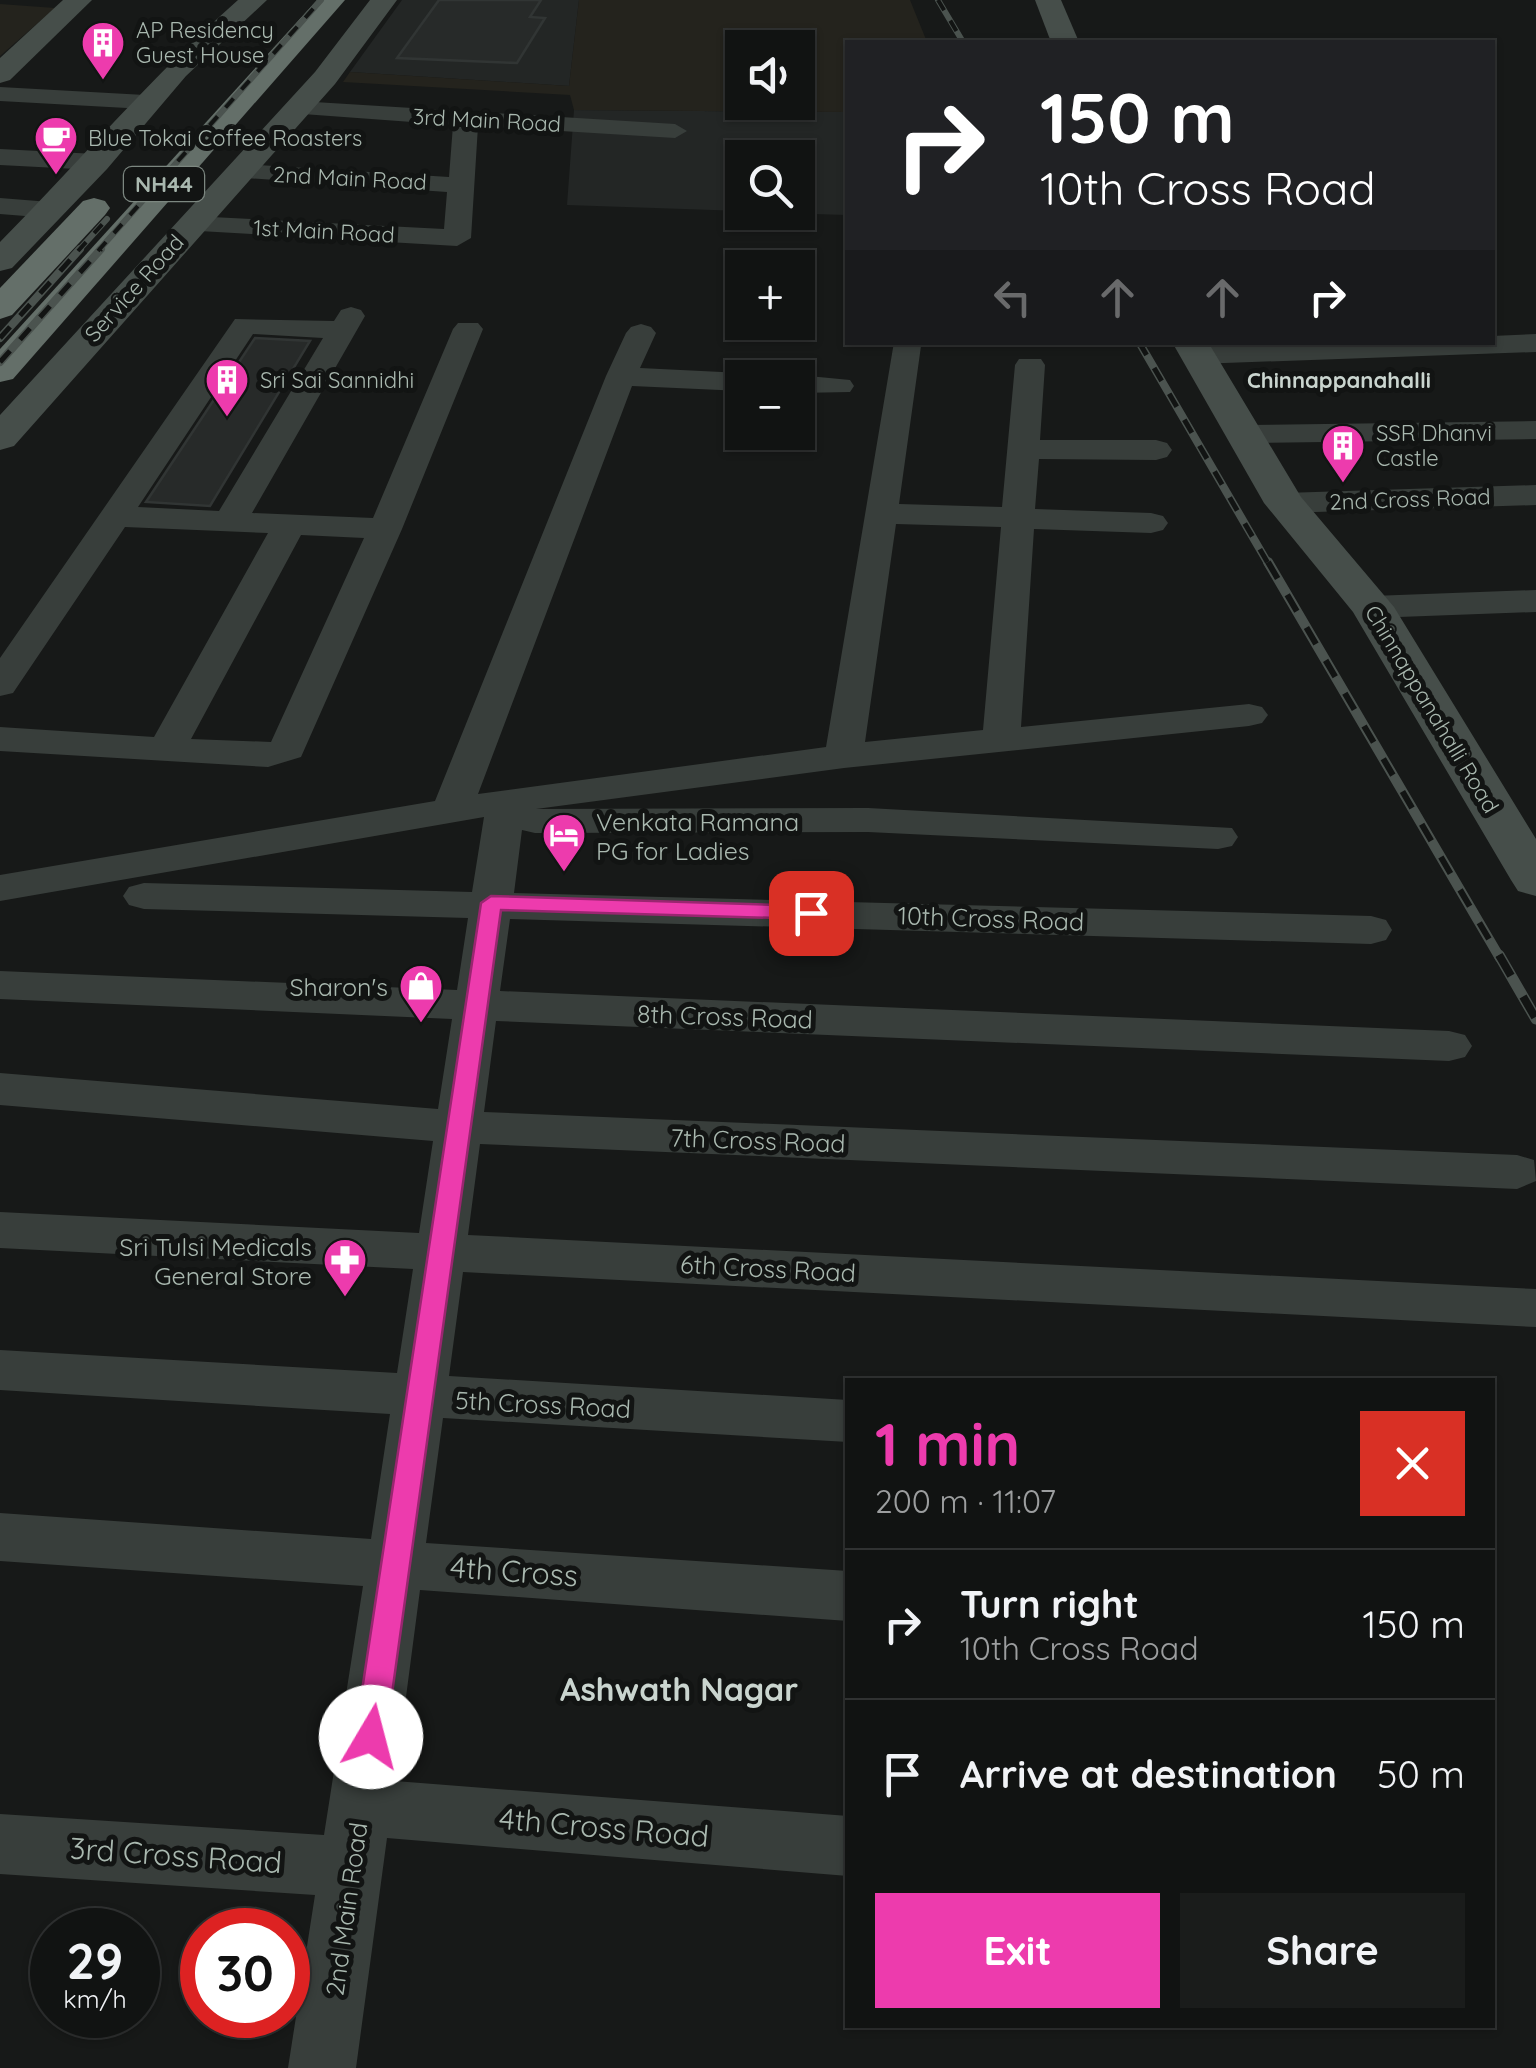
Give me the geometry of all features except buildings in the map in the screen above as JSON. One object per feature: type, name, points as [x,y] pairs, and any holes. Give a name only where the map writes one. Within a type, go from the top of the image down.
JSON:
[{"type":"highway","points":[[226,67],[288,0]]},
{"type":"highway","name":"NH44","points":[[0,370],[332,0]]},
{"type":"highway","points":[[297,39],[362,28]]},
{"type":"highway","name":"NH44","points":[[0,308],[138,161]]},
{"type":"street","points":[[0,74],[79,0]]},
{"type":"street","points":[[0,261],[96,162],[145,102],[254,0]]},
{"type":"street","name":"Service Road","points":[[0,438],[298,108],[384,0]]},
{"type":"street","points":[[1048,0],[1064,40]]},
{"type":"street","points":[[0,94],[145,102]]},
{"type":"street","name":"3rd Main Road","points":[[298,108],[675,131]]},
{"type":"street","points":[[459,185],[466,118]]},
{"type":"street","points":[[0,156],[96,162]]},
{"type":"street","name":"2nd Main Road","points":[[241,172],[459,185]]},
{"type":"street","name":"1st Main Road","points":[[192,224],[457,238],[459,185]]},
{"type":"street","points":[[0,206],[50,210]]},
{"type":"street","points":[[0,685],[245,325],[347,323],[229,522]]},
{"type":"street","points":[[0,738],[268,755],[286,749],[468,329]]},
{"type":"street","points":[[452,809],[641,333]]},
{"type":"street","points":[[1495,343],[1536,343]]},
{"type":"street","points":[[1193,349],[1377,345]]},
{"type":"street","points":[[844,756],[906,346]]},
{"type":"street","name":"Chinnappanahalli Road","points":[[1193,349],[1247,434],[1284,504],[1372,607],[1536,880]]},
{"type":"street","points":[[1001,739],[1030,365]]},
{"type":"street","points":[[621,376],[725,381]]},
{"type":"street","points":[[815,385],[839,386]]},
{"type":"street","points":[[1247,434],[1536,430]]},
{"type":"street","points":[[1024,449],[1156,450]]},
{"type":"street","name":"2nd Cross Road","points":[[1284,504],[1536,495]]},
{"type":"street","points":[[880,513],[1151,524]]},
{"type":"street","points":[[116,516],[385,528]]},
{"type":"street","points":[[166,750],[290,524]]},
{"type":"street","points":[[1372,607],[1536,602]]},
{"type":"street","points":[[505,811],[844,756],[1249,715]]},
{"type":"street","points":[[0,888],[452,809],[868,820],[1218,838]]},
{"type":"street","name":"2nd Main Road","points":[[322,2068],[505,811]]},
{"type":"street","name":"10th Cross Road","points":[[144,896],[1370,930]]},
{"type":"street","name":"8th Cross Road","points":[[0,985],[1449,1046]]},
{"type":"street","name":"7th Cross Road","points":[[0,1089],[459,1127],[1517,1172]]},
{"type":"street","name":"6th Cross Road","points":[[0,1230],[1536,1308]]},
{"type":"street","name":"5th Cross Road","points":[[0,1370],[420,1398],[845,1420]]},
{"type":"street","name":"4th Cross","points":[[0,1537],[845,1596]]},
{"type":"street","name":"3rd Cross Road","points":[[0,1844],[356,1837]]},
{"type":"street","name":"4th Cross Road","points":[[356,1837],[845,1846]]},
{"type":"shaded area","points":[[402,0],[579,0],[569,86],[350,72]]},
{"type":"shaded area","points":[[579,0],[910,0],[926,40],[845,40],[845,112],[815,112],[815,30],[725,30],[725,111],[574,110],[570,95],[343,82],[350,72],[569,86]]},
{"type":"shaded area","points":[[0,4],[55,8],[0,56]]},
{"type":"shaded area","points":[[574,110],[725,111],[725,120],[815,120],[815,112],[845,112],[845,215],[815,214],[815,140],[725,140],[725,210],[567,205]]},
{"type":"railway","points":[[98,251],[321,0]]},
{"type":"railway","points":[[938,0],[962,40]]},
{"type":"railway","points":[[78,251],[107,219]]},
{"type":"railway","points":[[0,338],[80,249]]},
{"type":"railway","points":[[0,362],[101,249]]},
{"type":"railway","points":[[1141,345],[1269,565]]},
{"type":"railway","points":[[1268,562],[1500,958]]},
{"type":"railway","points":[[1499,955],[1536,1019]]},
{"type":"place","name":"AP Residency Guest House","points":[[103,81]]},
{"type":"place","name":"Blue Tokai Coffee Roasters","points":[[56,176]]},
{"type":"place","name":"Sri Sai Sannidhi","points":[[227,418]]},
{"type":"place","name":"SSR Dhanvi Castle","points":[[1343,484]]},
{"type":"place","name":"Venkata Ramana PG for Ladies","points":[[564,873]]},
{"type":"place","name":"Sharon's","points":[[421,1024]]},
{"type":"place","name":"Sri Tulsi Medicals General Store","points":[[345,1298]]},
{"type":"district","name":"Chinnappanahalli","points":[[1339,380]]},
{"type":"district","name":"Ashwath Nagar","points":[[679,1689]]},
{"type":"route","points":[[371,1737],[491,903],[811,913]]}]
